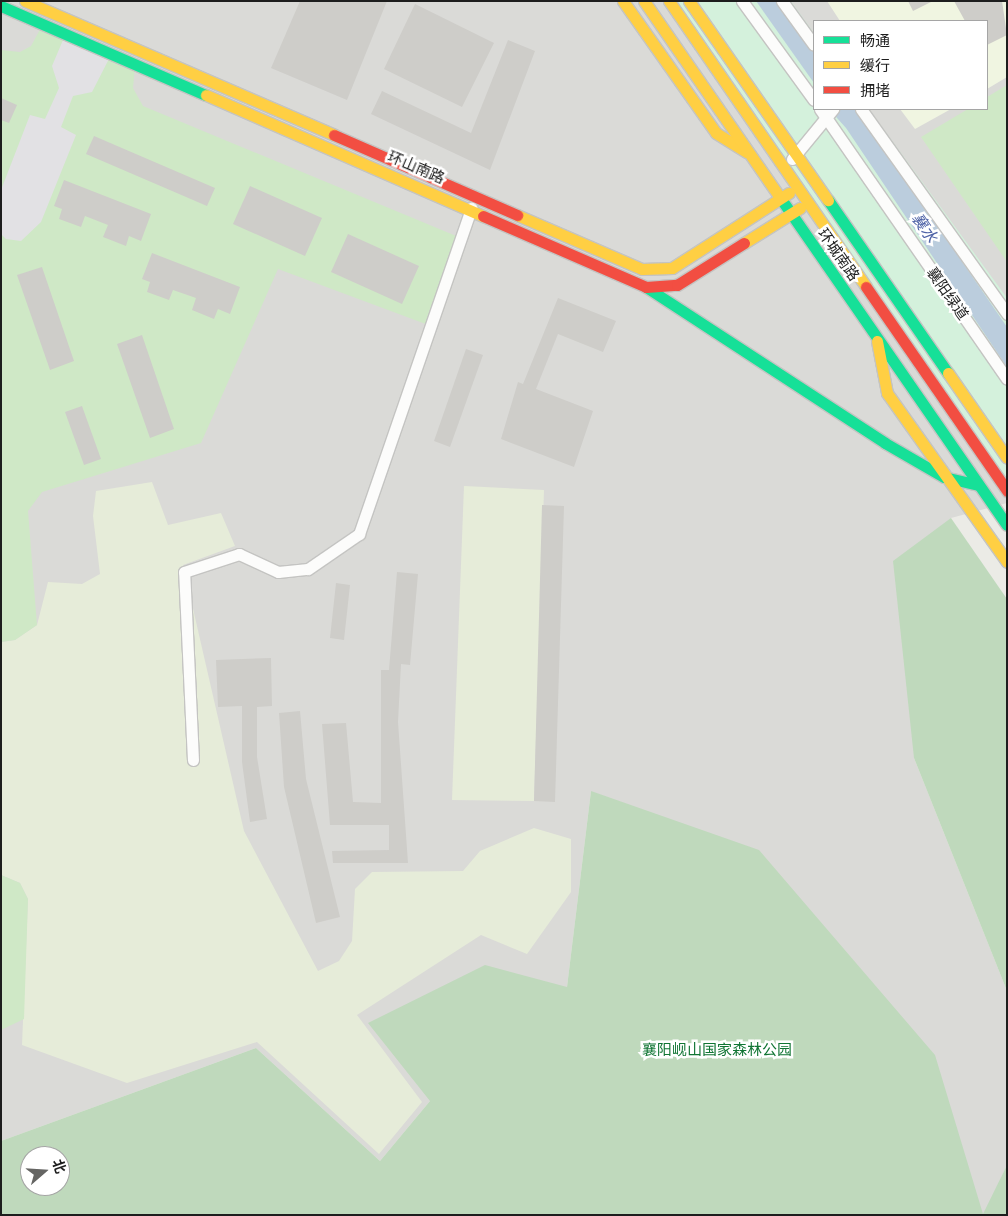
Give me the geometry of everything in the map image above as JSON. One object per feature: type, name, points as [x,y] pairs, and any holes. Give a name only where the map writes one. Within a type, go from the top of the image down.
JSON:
[{"type":"main road","name":"环山南路","points":[[25,1],[642,269],[672,268],[797,187]]},
{"type":"main road","points":[[623,1],[716,133],[750,154]]},
{"type":"main road","name":"环城南路","points":[[644,1],[1007,525]]},
{"type":"main road","name":"环城南路","points":[[668,1],[1007,491]]},
{"type":"main road","points":[[689,1],[1007,458]]},
{"type":"main road","name":"环山南路","points":[[1,6],[471,208],[646,288],[944,477]]},
{"type":"main road","points":[[646,288],[677,285],[808,203]]},
{"type":"main road","points":[[876,337],[887,393],[944,477],[1007,562]]},
{"type":"main road","points":[[944,477],[978,485]]},
{"type":"street","points":[[742,1],[813,99]]},
{"type":"street","points":[[782,1],[813,45]]},
{"type":"street","points":[[862,110],[1007,314]]},
{"type":"street","points":[[784,167],[797,154],[826,111]]},
{"type":"street","name":"襄阳绿道","points":[[826,111],[1007,380]]},
{"type":"street","points":[[193,760],[184,572],[239,554],[278,572],[308,569],[359,534],[471,208]]},
{"type":"shaded area","points":[[1,1],[1007,1],[1007,503],[951,518],[914,758],[1007,991],[1007,1165],[984,1215],[591,791],[567,987],[430,1101],[380,1161],[256,1048],[1,1141]]},
{"type":"shaded area","points":[[669,1],[791,1],[813,32],[813,110],[870,110],[1007,298],[1007,491]]},
{"type":"shaded area","points":[[827,1],[1007,1],[1007,77],[988,88],[988,20],[839,20]]},
{"type":"shaded area","points":[[66,33],[112,53],[92,92],[73,96],[61,127],[76,135],[41,222],[21,241],[6,239],[1,234],[1,190],[30,115],[45,119],[59,88],[52,66]]},
{"type":"shaded area","points":[[901,110],[949,110],[915,129]]},
{"type":"shaded area","points":[[152,482],[168,525],[221,513],[235,546],[183,565],[244,831],[318,971],[339,961],[352,941],[355,889],[372,872],[463,871],[480,851],[534,828],[571,839],[571,892],[527,954],[481,935],[357,1015],[422,1102],[379,1154],[257,1042],[127,1083],[22,1045],[28,899],[20,883],[1,875],[1,642],[15,640],[37,625],[48,582],[82,584],[100,574],[93,516],[96,491]]},
{"type":"shaded area","points":[[464,486],[544,490],[534,801],[452,800]]},
{"type":"green space","points":[[43,24],[135,67],[133,88],[143,106],[461,238],[431,326],[278,269],[201,443],[42,492],[28,511],[37,625],[15,640],[1,642],[1,50],[20,52],[31,46]]},
{"type":"green space","points":[[1007,85],[1007,262],[921,137],[966,110],[988,110],[988,96]]},
{"type":"green space","points":[[951,518],[1007,599],[1007,991],[914,758],[893,561]]},
{"type":"green space","name":"襄阳岘山国家森林公园","points":[[591,791],[759,850],[935,1055],[983,1214],[1007,1165],[1007,1215],[1,1215],[1,1141],[256,1048],[380,1161],[430,1101],[368,1023],[485,965],[567,987]]},
{"type":"green space","points":[[1,875],[20,883],[28,899],[24,1019],[1,1030]]},
{"type":"water","points":[[756,1],[780,1],[813,49],[813,82]]},
{"type":"water","name":"襄水","points":[[830,110],[858,110],[1007,327],[1007,367],[846,128]]},
{"type":"building","points":[[300,1],[387,1],[347,100],[271,68]]},
{"type":"building","points":[[908,1],[933,1],[913,11]]},
{"type":"building","points":[[954,1],[1002,1],[1007,35],[988,44],[988,20],[964,20]]},
{"type":"building","points":[[415,4],[494,43],[462,107],[384,69]]},
{"type":"building","points":[[508,40],[535,51],[490,170],[371,114],[382,91],[471,133]]},
{"type":"building","points":[[1,98],[17,105],[9,123],[1,120]]},
{"type":"building","points":[[94,136],[215,188],[207,206],[86,154]]},
{"type":"building","points":[[64,180],[151,214],[141,241],[129,236],[126,246],[103,237],[108,225],[85,216],[81,227],[59,219],[62,209],[54,206]]},
{"type":"building","points":[[250,186],[322,218],[305,256],[233,224]]},
{"type":"building","points":[[348,234],[419,266],[402,304],[331,272]]},
{"type":"building","points":[[152,253],[240,287],[230,314],[218,309],[214,319],[192,310],[196,298],[173,290],[169,300],[147,292],[150,282],[142,279]]},
{"type":"building","points":[[42,267],[74,361],[50,370],[17,275]]},
{"type":"building","points":[[558,298],[616,321],[603,352],[558,334],[536,389],[593,411],[574,467],[501,439],[518,382],[523,384]]},
{"type":"building","points":[[142,335],[174,429],[150,438],[117,344]]},
{"type":"building","points":[[466,349],[483,355],[450,447],[434,441]]},
{"type":"building","points":[[82,406],[101,459],[84,465],[65,412]]},
{"type":"building","points":[[542,505],[564,506],[555,802],[534,801]]},
{"type":"building","points":[[397,572],[418,574],[410,665],[401,664],[398,722],[408,863],[333,863],[332,851],[389,850],[389,825],[330,825],[322,724],[346,723],[353,802],[381,803],[381,670],[389,670]]},
{"type":"building","points":[[336,583],[350,585],[344,640],[330,638]]},
{"type":"building","points":[[271,658],[272,706],[257,707],[257,757],[267,819],[250,822],[242,762],[242,706],[218,707],[216,660]]},
{"type":"building","points":[[300,711],[306,779],[340,917],[316,923],[284,787],[279,713]]},
{"type":"traffic: fast","points":[[1,6],[206,95]]},
{"type":"traffic: fast","points":[[779,196],[1007,525]]},
{"type":"traffic: fast","points":[[828,200],[948,373]]},
{"type":"traffic: fast","points":[[646,287],[885,443],[944,477],[978,485]]},
{"type":"traffic: slow","points":[[25,1],[334,135]]},
{"type":"traffic: slow","points":[[623,1],[716,133],[747,152]]},
{"type":"traffic: slow","points":[[644,1],[779,196]]},
{"type":"traffic: slow","points":[[669,1],[866,287]]},
{"type":"traffic: slow","points":[[689,1],[828,200]]},
{"type":"traffic: slow","points":[[206,95],[483,216]]},
{"type":"traffic: slow","points":[[517,215],[642,269],[672,268],[789,193]]},
{"type":"traffic: slow","points":[[744,243],[800,208]]},
{"type":"traffic: slow","points":[[877,341],[887,393],[1007,562]]},
{"type":"traffic: slow","points":[[948,373],[1007,458]]},
{"type":"traffic: jam","points":[[334,135],[517,215]]},
{"type":"traffic: jam","points":[[483,216],[646,287],[677,285],[744,243]]},
{"type":"traffic: jam","points":[[866,287],[1007,491]]}]
